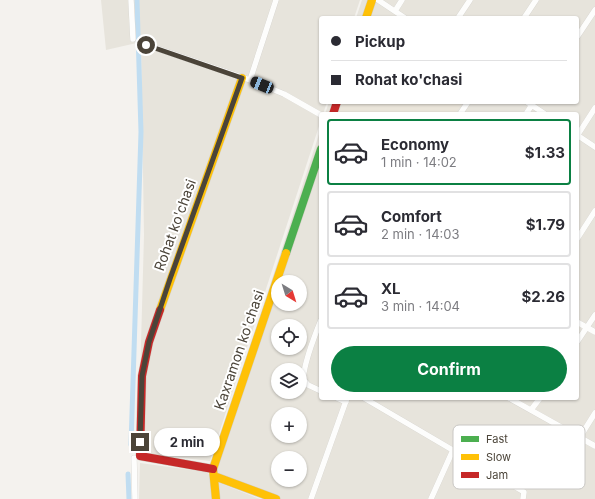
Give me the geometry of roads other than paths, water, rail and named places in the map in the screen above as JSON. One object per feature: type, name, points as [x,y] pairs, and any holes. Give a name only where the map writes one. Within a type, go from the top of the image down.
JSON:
[{"type":"street","points":[[131,0],[133,39]]},
{"type":"street","name":"Rohat ko'chasi","points":[[137,457],[142,376],[149,342],[170,279],[276,0]]},
{"type":"street","points":[[367,16],[372,0]]},
{"type":"street","points":[[378,0],[402,16]]},
{"type":"street","points":[[395,11],[402,0]]},
{"type":"street","points":[[459,16],[470,0]]},
{"type":"street","points":[[525,16],[536,0]]},
{"type":"street","points":[[579,34],[595,10]]},
{"type":"street","points":[[146,45],[246,79],[284,94],[319,114]]},
{"type":"street","points":[[532,104],[542,112]]},
{"type":"street","points":[[579,132],[595,108]]},
{"type":"street","points":[[579,136],[595,147]]},
{"type":"street","name":"Kaxramon ko'chasi","points":[[213,473],[319,155]]},
{"type":"street","points":[[579,236],[595,211]]},
{"type":"street","points":[[579,339],[595,315]]},
{"type":"street","points":[[579,323],[595,332]]},
{"type":"street","points":[[319,325],[312,343],[303,379],[308,385],[319,390]]},
{"type":"street","points":[[311,499],[347,400]]},
{"type":"street","points":[[367,400],[453,450],[431,499]]},
{"type":"street","points":[[513,400],[559,425]]},
{"type":"street","points":[[531,410],[538,400]]},
{"type":"street","points":[[585,428],[595,413]]},
{"type":"street","points":[[585,439],[595,446]]},
{"type":"street","points":[[135,499],[137,457],[213,473],[276,499]]},
{"type":"street","points":[[213,473],[216,499]]},
{"type":"street","points":[[519,489],[524,492],[522,499]]},
{"type":"waterway","points":[[131,445],[141,132],[137,0]]},
{"type":"waterway","points":[[128,474],[129,499]]}]
